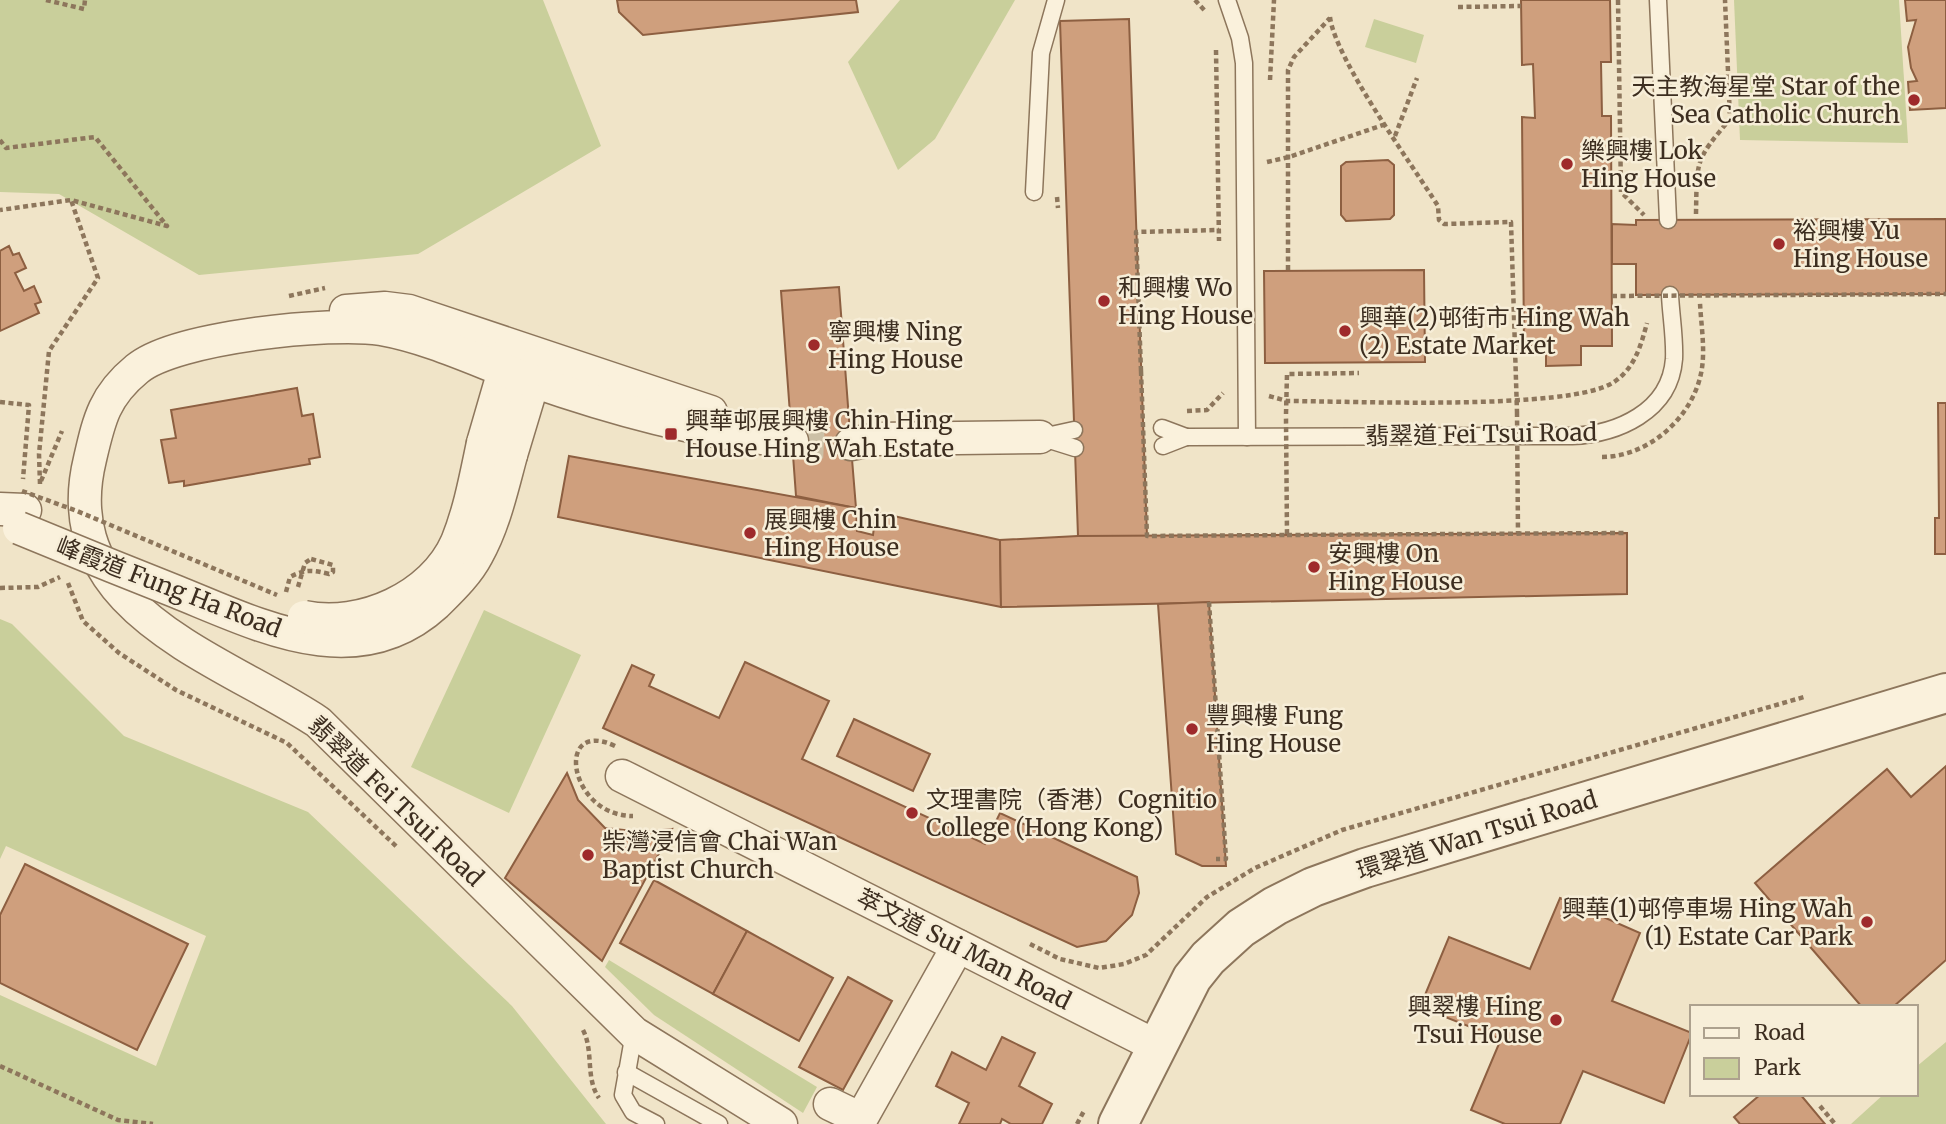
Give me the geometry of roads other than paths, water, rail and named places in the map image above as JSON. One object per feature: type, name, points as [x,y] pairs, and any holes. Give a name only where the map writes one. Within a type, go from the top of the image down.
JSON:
[{"type":"street","name":"翡翠道 Fei Tsui Road","points":[[781,1124],[634,1033],[318,722],[279,696],[165,633],[135,611],[102,566],[86,512],[86,475],[103,408],[138,368],[159,355],[182,348],[292,329],[336,325],[401,333],[791,433]]},
{"type":"street","name":"峰霞道 Fung Ha Road","points":[[11,500],[25,510],[273,610],[321,620],[348,619],[372,614],[412,594],[435,574],[456,545],[497,449],[522,363]]},
{"type":"street","points":[[860,436],[1040,438]]},
{"type":"street","name":"峰霞道 Fung Ha Road","points":[[0,516],[19,528],[270,630],[315,639],[353,642],[390,634],[426,613],[454,586],[477,556],[492,521],[497,449]]},
{"type":"street","name":"環翠道 Wan Tsui Road","points":[[1104,1112],[1156,1046],[1192,978],[1225,941],[1258,916],[1313,887],[1365,868],[1946,693]]},
{"type":"street","name":"萃文道 Sui Man Road","points":[[622,762],[958,946],[1156,1046]]},
{"type":"street","points":[[830,1104],[866,1122],[958,946]]},
{"type":"lane","points":[[1034,192],[1041,52],[1056,0]]},
{"type":"lane","points":[[1227,0],[1240,38],[1244,63],[1247,437]]},
{"type":"lane","points":[[1658,0],[1668,220]]},
{"type":"lane","name":"翡翠道 Fei Tsui Road","points":[[1162,428],[1186,437],[1572,436],[1613,431],[1630,423],[1647,410],[1660,396],[1669,379],[1674,361],[1670,295]]},
{"type":"lane","points":[[1040,438],[1074,429]]},
{"type":"lane","name":"翡翠道 Fei Tsui Road","points":[[1163,446],[1186,437]]},
{"type":"lane","points":[[1040,438],[1075,448]]},
{"type":"lane","points":[[634,1033],[623,1096],[633,1112],[656,1124]]},
{"type":"lane","points":[[626,1072],[719,1124]]},
{"type":"tunnel","points":[[792,441],[851,444]]},
{"type":"place","name":"天主教海星堂 Star of the Sea Catholic Church","points":[[1914,100]]},
{"type":"place","name":"樂興樓 Lok Hing House","points":[[1567,164]]},
{"type":"place","name":"裕興樓 Yu Hing House","points":[[1779,244]]},
{"type":"place","name":"和興樓 Wo Hing House","points":[[1104,301]]},
{"type":"place","name":"興華(2)邨街市 Hing Wah (2) Estate Market","points":[[1345,331]]},
{"type":"place","name":"寧興樓 Ning Hing House","points":[[814,345]]},
{"type":"place","name":"興華邨展興樓 Chin Hing House Hing Wah Estate","points":[[671,434]]},
{"type":"place","name":"展興樓 Chin Hing House","points":[[750,533]]},
{"type":"place","name":"安興樓 On Hing House","points":[[1314,567]]},
{"type":"place","name":"豐興樓 Fung Hing House","points":[[1192,729]]},
{"type":"place","name":"文理書院（香港）Cognitio College (Hong Kong)","points":[[912,813]]},
{"type":"place","name":"柴灣浸信會 Chai Wan Baptist Church","points":[[588,855]]},
{"type":"place","name":"興華(1)邨停車場 Hing Wah (1) Estate Car Park","points":[[1867,922]]},
{"type":"place","name":"興翠樓 Hing Tsui House","points":[[1556,1020]]}]
